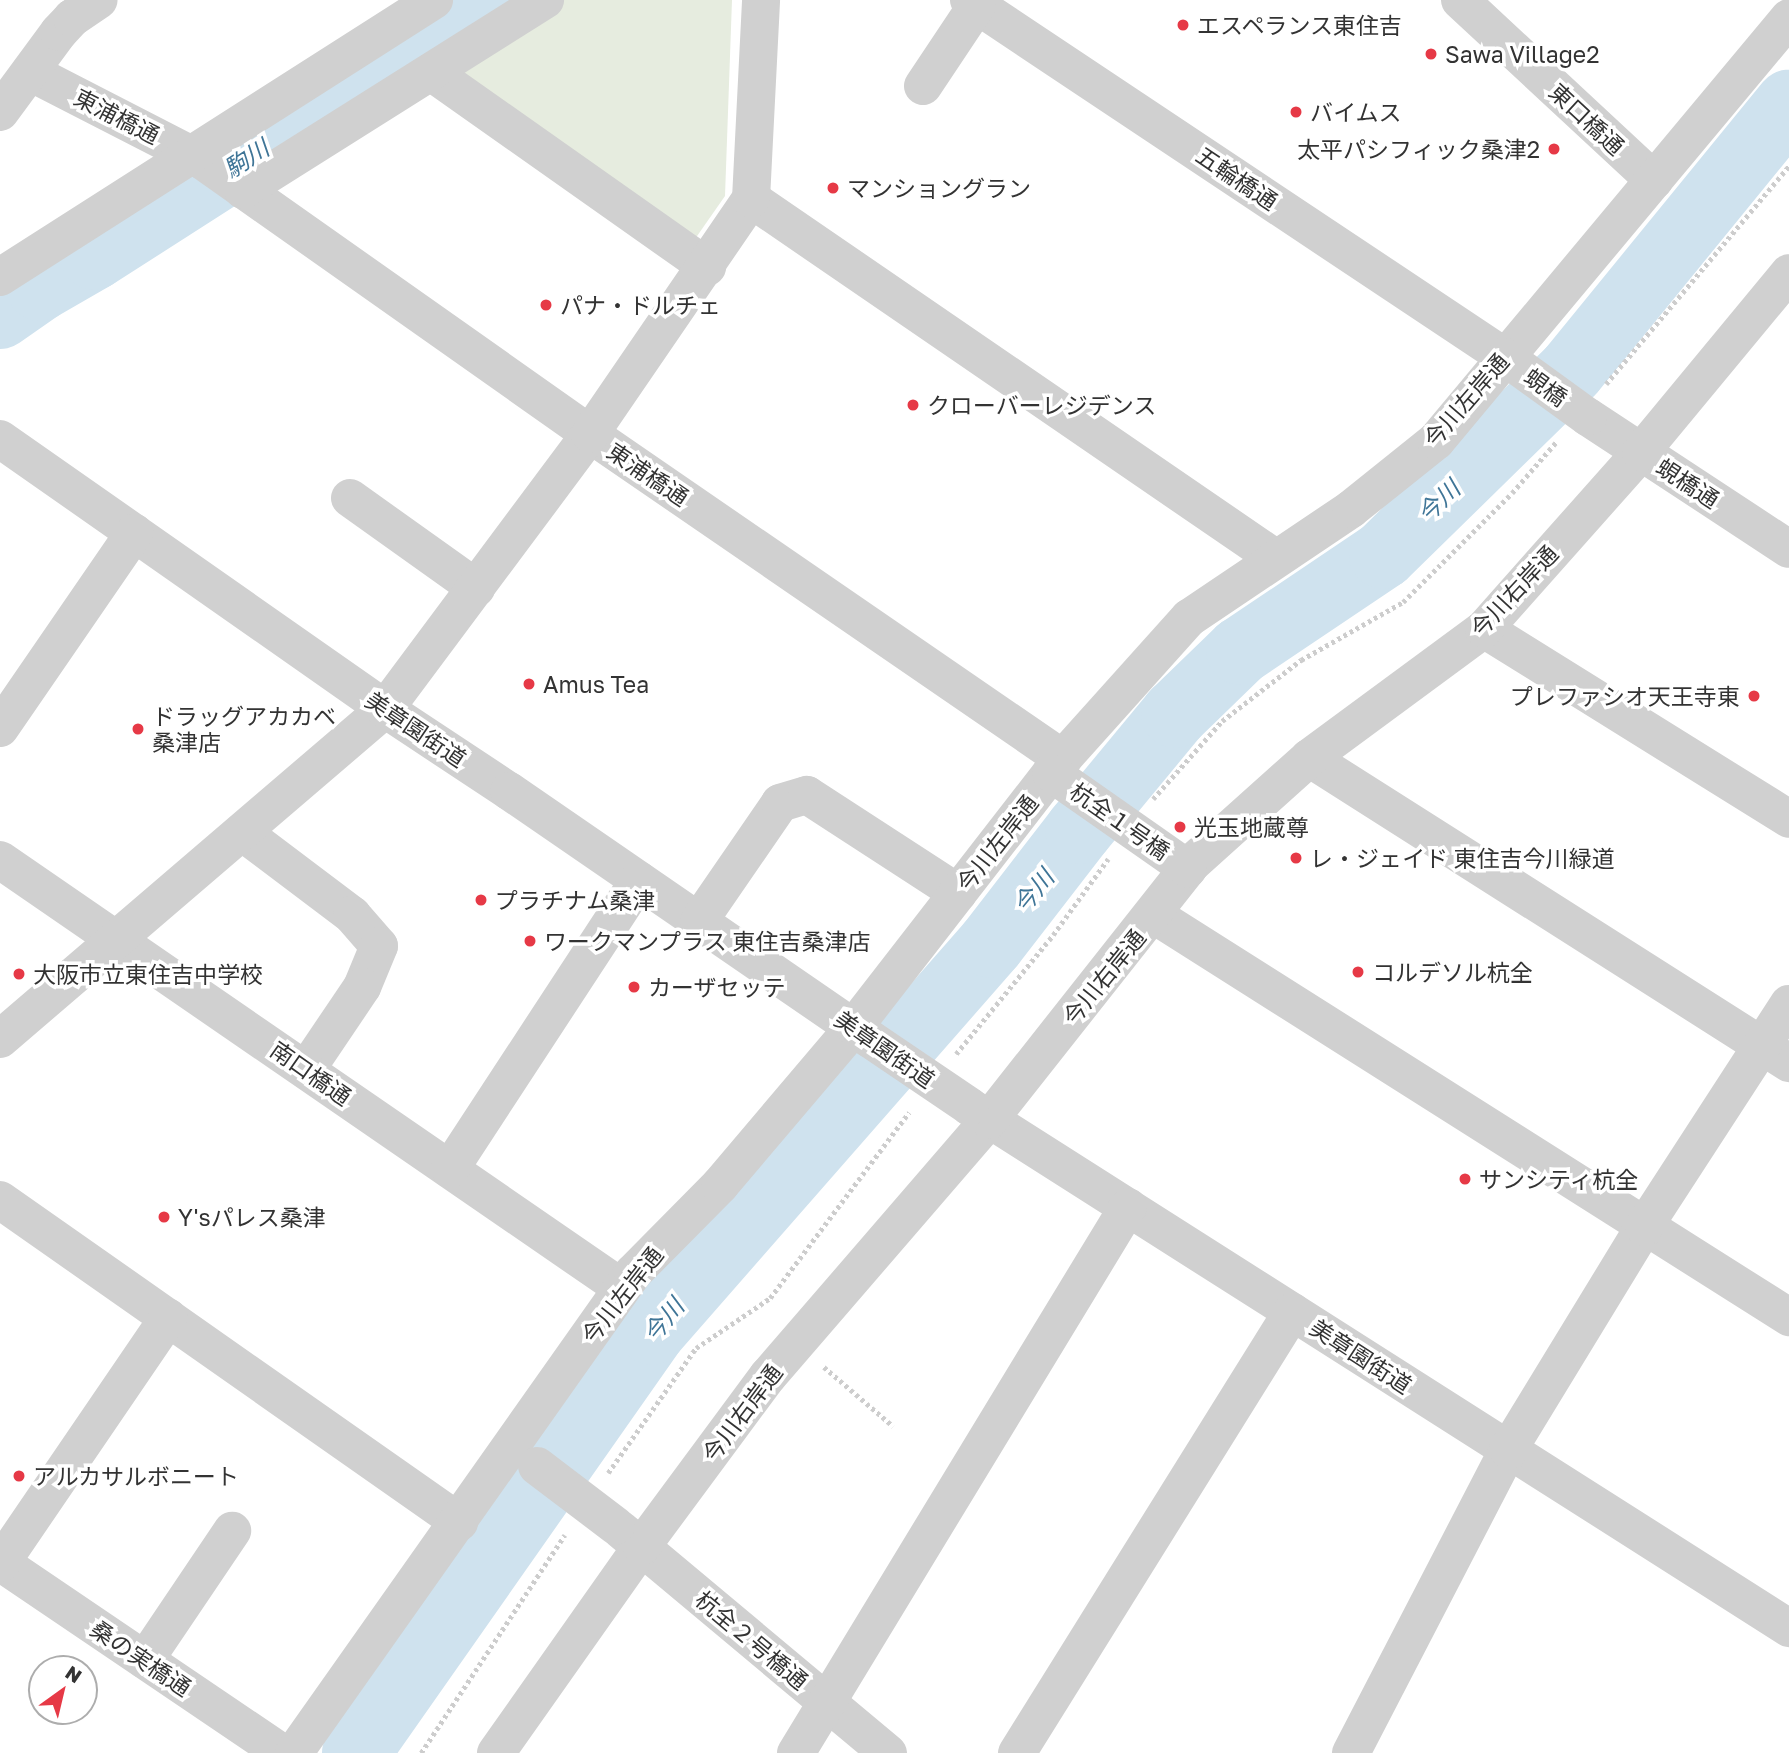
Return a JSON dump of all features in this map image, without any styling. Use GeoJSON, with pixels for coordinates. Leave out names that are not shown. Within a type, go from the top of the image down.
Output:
{"type":"FeatureCollection","features":[{"type":"Feature","properties":{"kind":"street"},"geometry":{"type":"LineString","coordinates":[[0,112],[72,18],[99,0]]}},
{"type":"Feature","properties":{"kind":"street"},"geometry":{"type":"LineString","coordinates":[[0,277],[197,158],[434,0]]}},
{"type":"Feature","properties":{"kind":"street"},"geometry":{"type":"LineString","coordinates":[[240,187],[545,0]]}},
{"type":"Feature","properties":{"kind":"street"},"geometry":{"type":"LineString","coordinates":[[0,1040],[385,709],[590,434],[707,267],[751,199],[761,0]]}},
{"type":"Feature","properties":{"kind":"street","name":"東口橋通"},"geometry":{"type":"LineString","coordinates":[[1460,0],[1654,180]]}},
{"type":"Feature","properties":{"kind":"street"},"geometry":{"type":"LineString","coordinates":[[923,86],[973,3]]}},
{"type":"Feature","properties":{"kind":"street","name":"五輪橋通"},"geometry":{"type":"LineString","coordinates":[[973,3],[1505,357]]}},
{"type":"Feature","properties":{"kind":"street","name":"今川左岸通"},"geometry":{"type":"LineString","coordinates":[[294,1753],[459,1522],[525,1455],[622,1288],[862,1033],[958,893],[1057,766],[1189,618],[1351,509],[1436,441],[1789,18]]}},
{"type":"Feature","properties":{"kind":"street","name":"東浦橋通"},"geometry":{"type":"LineString","coordinates":[[30,72],[197,158],[240,187],[1057,766]]}},
{"type":"Feature","properties":{"kind":"street"},"geometry":{"type":"LineString","coordinates":[[431,72],[707,267]]}},
{"type":"Feature","properties":{"kind":"street"},"geometry":{"type":"LineString","coordinates":[[751,199],[1275,558]]}},
{"type":"Feature","properties":{"kind":"street","name":"今川右岸通"},"geometry":{"type":"LineString","coordinates":[[496,1753],[629,1536],[797,1343],[979,1113],[1154,915],[1188,869],[1309,758],[1483,628],[1641,452],[1789,273]]}},
{"type":"Feature","properties":{"kind":"street","name":"蜆橋"},"geometry":{"type":"LineString","coordinates":[[1505,357],[1588,417]]}},
{"type":"Feature","properties":{"kind":"street","name":"蜆橋通"},"geometry":{"type":"LineString","coordinates":[[1588,417],[1789,549]]}},
{"type":"Feature","properties":{"kind":"street","name":"美章園街道"},"geometry":{"type":"LineString","coordinates":[[0,439],[385,709],[979,1113],[1789,1628]]}},
{"type":"Feature","properties":{"kind":"street"},"geometry":{"type":"LineString","coordinates":[[350,498],[475,588]]}},
{"type":"Feature","properties":{"kind":"street"},"geometry":{"type":"LineString","coordinates":[[0,729],[134,533]]}},
{"type":"Feature","properties":{"kind":"street"},"geometry":{"type":"LineString","coordinates":[[1483,628],[1789,819]]}},
{"type":"Feature","properties":{"kind":"street"},"geometry":{"type":"LineString","coordinates":[[1309,758],[1775,1054]]}},
{"type":"Feature","properties":{"kind":"street","name":"杭全１号橋"},"geometry":{"type":"LineString","coordinates":[[1057,766],[1188,869]]}},
{"type":"Feature","properties":{"kind":"street"},"geometry":{"type":"LineString","coordinates":[[699,921],[780,803],[807,795],[958,893]]}},
{"type":"Feature","properties":{"kind":"street"},"geometry":{"type":"LineString","coordinates":[[242,832],[352,915],[380,946],[362,987],[306,1070]]}},
{"type":"Feature","properties":{"kind":"street","name":"南口橋通"},"geometry":{"type":"LineString","coordinates":[[0,860],[622,1288]]}},
{"type":"Feature","properties":{"kind":"street"},"geometry":{"type":"LineString","coordinates":[[450,1169],[639,880]]}},
{"type":"Feature","properties":{"kind":"street"},"geometry":{"type":"LineString","coordinates":[[1154,915],[1789,1317]]}},
{"type":"Feature","properties":{"kind":"street"},"geometry":{"type":"LineString","coordinates":[[1351,1753],[1508,1450],[1644,1227],[1775,1054],[1789,1004]]}},
{"type":"Feature","properties":{"kind":"street"},"geometry":{"type":"LineString","coordinates":[[0,1200],[459,1522]]}},
{"type":"Feature","properties":{"kind":"street"},"geometry":{"type":"LineString","coordinates":[[796,1753],[1128,1207]]}},
{"type":"Feature","properties":{"kind":"street"},"geometry":{"type":"LineString","coordinates":[[1017,1753],[1292,1312]]}},
{"type":"Feature","properties":{"kind":"street"},"geometry":{"type":"LineString","coordinates":[[0,1563],[168,1318]]}},
{"type":"Feature","properties":{"kind":"street","name":"杭全２号橋通"},"geometry":{"type":"LineString","coordinates":[[525,1455],[629,1536],[888,1753]]}},
{"type":"Feature","properties":{"kind":"street"},"geometry":{"type":"LineString","coordinates":[[145,1660],[232,1531]]}},
{"type":"Feature","properties":{"kind":"street","name":"桑の実橋通"},"geometry":{"type":"LineString","coordinates":[[0,1563],[282,1753]]}},
{"type":"Feature","properties":{"kind":"path"},"geometry":{"type":"LineString","coordinates":[[797,1343],[893,1426]]}},
{"type":"Feature","properties":{"kind":"shaded area"},"geometry":{"type":"Polygon","coordinates":[[[559,0],[732,0],[725,196],[695,239],[445,71],[559,0]]]}},
{"type":"Feature","properties":{"kind":"waterway","name":"駒川"},"geometry":{"type":"LineString","coordinates":[[0,315],[492,0]]}},
{"type":"Feature","properties":{"kind":"waterway","name":"今川"},"geometry":{"type":"LineString","coordinates":[[356,1753],[652,1331],[991,944],[1079,830],[1175,714],[1240,651],[1383,555],[1571,371],[1789,104]]}},
{"type":"Feature","properties":{"kind":"place","name":"エスペランス東住吉"},"geometry":{"type":"Point","coordinates":[1183,25]}},
{"type":"Feature","properties":{"kind":"place","name":"Sawa Village2"},"geometry":{"type":"Point","coordinates":[1431,54]}},
{"type":"Feature","properties":{"kind":"place","name":"バイムス"},"geometry":{"type":"Point","coordinates":[1296,112]}},
{"type":"Feature","properties":{"kind":"place","name":"太平パシフィック桑津2"},"geometry":{"type":"Point","coordinates":[1554,149]}},
{"type":"Feature","properties":{"kind":"place","name":"マンショングラン"},"geometry":{"type":"Point","coordinates":[833,188]}},
{"type":"Feature","properties":{"kind":"place","name":"パナ・ドルチェ"},"geometry":{"type":"Point","coordinates":[546,305]}},
{"type":"Feature","properties":{"kind":"place","name":"クローバーレジデンス"},"geometry":{"type":"Point","coordinates":[913,405]}},
{"type":"Feature","properties":{"kind":"place","name":"Amus Tea"},"geometry":{"type":"Point","coordinates":[529,684]}},
{"type":"Feature","properties":{"kind":"place","name":"プレファシオ天王寺東"},"geometry":{"type":"Point","coordinates":[1754,696]}},
{"type":"Feature","properties":{"kind":"place","name":"ドラッグアカカベ 桑津店"},"geometry":{"type":"Point","coordinates":[138,729]}},
{"type":"Feature","properties":{"kind":"place","name":"光玉地蔵尊"},"geometry":{"type":"Point","coordinates":[1180,827]}},
{"type":"Feature","properties":{"kind":"place","name":"レ・ジェイド 東住吉今川緑道"},"geometry":{"type":"Point","coordinates":[1296,858]}},
{"type":"Feature","properties":{"kind":"place","name":"プラチナム桑津"},"geometry":{"type":"Point","coordinates":[481,900]}},
{"type":"Feature","properties":{"kind":"place","name":"ワークマンプラス 東住吉桑津店"},"geometry":{"type":"Point","coordinates":[530,941]}},
{"type":"Feature","properties":{"kind":"place","name":"コルデソル杭全"},"geometry":{"type":"Point","coordinates":[1358,972]}},
{"type":"Feature","properties":{"kind":"place","name":"大阪市立東住吉中学校"},"geometry":{"type":"Point","coordinates":[19,974]}},
{"type":"Feature","properties":{"kind":"place","name":"カーザセッテ"},"geometry":{"type":"Point","coordinates":[634,987]}},
{"type":"Feature","properties":{"kind":"place","name":"サンシティ杭全"},"geometry":{"type":"Point","coordinates":[1465,1179]}},
{"type":"Feature","properties":{"kind":"place","name":"Y'sパレス桑津"},"geometry":{"type":"Point","coordinates":[164,1217]}},
{"type":"Feature","properties":{"kind":"place","name":"アルカサルボニート"},"geometry":{"type":"Point","coordinates":[19,1476]}}]}
